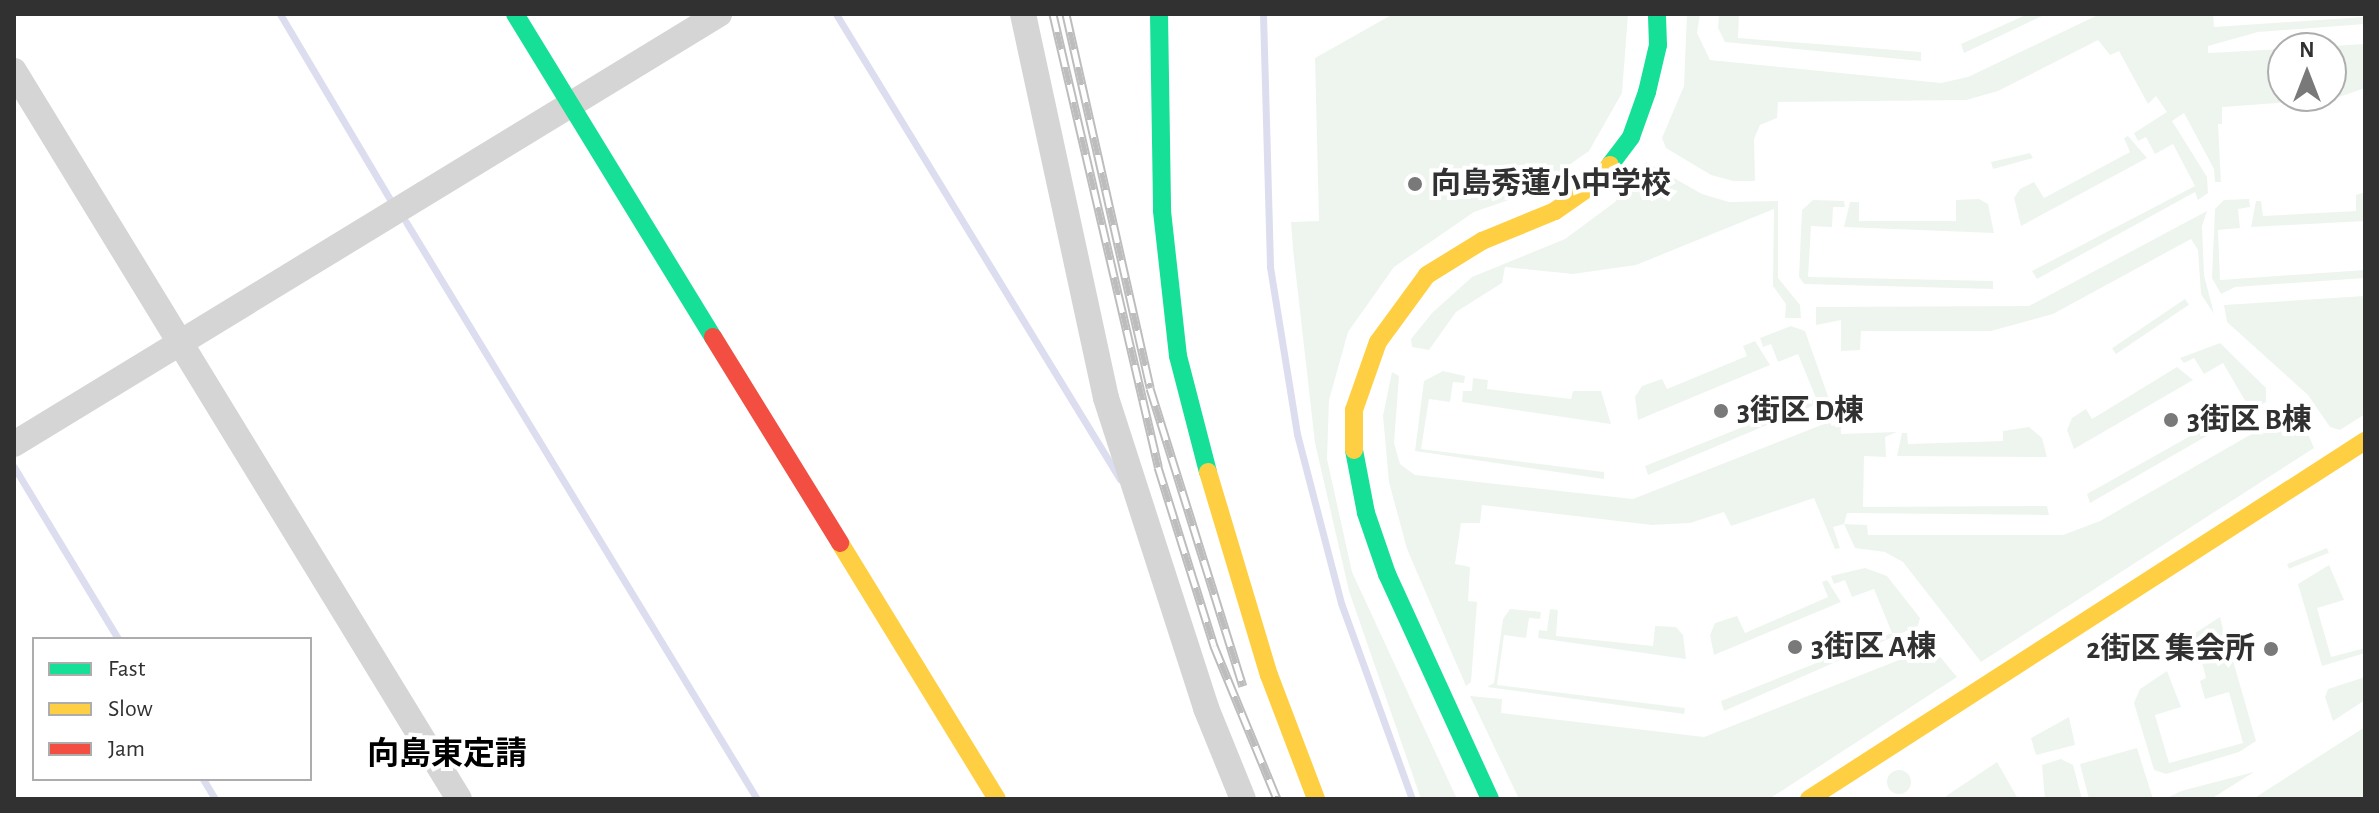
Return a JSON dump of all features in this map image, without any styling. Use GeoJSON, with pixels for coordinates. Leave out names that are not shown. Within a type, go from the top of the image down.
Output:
{"type":"FeatureCollection","features":[{"type":"Feature","properties":{"kind":"street"},"geometry":{"type":"LineString","coordinates":[[515,14],[997,799]]}},
{"type":"Feature","properties":{"kind":"street"},"geometry":{"type":"LineString","coordinates":[[14,444],[719,14]]}},
{"type":"Feature","properties":{"kind":"street"},"geometry":{"type":"LineString","coordinates":[[1023,14],[1106,398],[1171,605],[1243,799]]}},
{"type":"Feature","properties":{"kind":"street"},"geometry":{"type":"LineString","coordinates":[[1159,14],[1162,211],[1178,356],[1225,535],[1316,799]]}},
{"type":"Feature","properties":{"kind":"street"},"geometry":{"type":"LineString","coordinates":[[1490,799],[1387,574],[1360,483],[1354,410],[1378,342],[1427,275],[1482,241],[1555,211],[1598,181],[1631,137],[1647,92],[1658,45],[1657,14]]}},
{"type":"Feature","properties":{"kind":"street"},"geometry":{"type":"LineString","coordinates":[[14,71],[459,799]]}},
{"type":"Feature","properties":{"kind":"street"},"geometry":{"type":"LineString","coordinates":[[1809,799],[2365,441]]}},
{"type":"Feature","properties":{"kind":"shaded area","name":"向島秀蓮小中学校"},"geometry":{"type":"Polygon","coordinates":[[[1393,14],[1628,14],[1622,93],[1589,151],[1529,193],[1474,212],[1394,267],[1348,332],[1329,400],[1327,459],[1352,572],[1457,799],[1421,799],[1349,591],[1315,443],[1293,249],[1291,222],[1319,221],[1315,58],[1393,14]]]}},
{"type":"Feature","properties":{"kind":"shaded area"},"geometry":{"type":"Polygon","coordinates":[[[1687,14],[1700,14],[1697,33],[1710,60],[1941,83],[1968,77],[2100,14],[2213,14],[2214,27],[2365,17],[2365,24],[2258,32],[2208,46],[2208,53],[2267,50],[2267,104],[2222,107],[2222,124],[2218,124],[2221,182],[2215,182],[2214,169],[2184,113],[2172,121],[2207,177],[2208,193],[2198,200],[2195,192],[2037,279],[2032,271],[2195,186],[2173,144],[2155,154],[2146,137],[2138,141],[2134,133],[2167,112],[2156,96],[2148,104],[2119,51],[2110,55],[2098,40],[1998,91],[1966,100],[1778,102],[1777,118],[1760,125],[1754,139],[1755,181],[1733,181],[1711,175],[1666,148],[1662,138],[1684,86],[1687,14]]]}},
{"type":"Feature","properties":{"kind":"shaded area"},"geometry":{"type":"Polygon","coordinates":[[[1719,14],[1739,14],[1738,38],[1921,52],[1921,61],[1725,42],[1718,28],[1719,14]]]}},
{"type":"Feature","properties":{"kind":"shaded area"},"geometry":{"type":"Polygon","coordinates":[[[2028,14],[2046,14],[1964,53],[1961,44],[2028,14]]]}},
{"type":"Feature","properties":{"kind":"shaded area"},"geometry":{"type":"Polygon","coordinates":[[[2365,44],[2365,88],[2347,94],[2347,45],[2365,44]]]}},
{"type":"Feature","properties":{"kind":"shaded area"},"geometry":{"type":"Polygon","coordinates":[[[2128,136],[2147,158],[2021,226],[2014,198],[2020,189],[2034,182],[2044,198],[2130,152],[2124,138],[2128,136]]]}},
{"type":"Feature","properties":{"kind":"shaded area"},"geometry":{"type":"Polygon","coordinates":[[[2030,153],[2033,158],[1993,169],[1991,162],[2030,153]]]}},
{"type":"Feature","properties":{"kind":"shaded area"},"geometry":{"type":"Polygon","coordinates":[[[1646,162],[1702,194],[1729,202],[1778,201],[1778,278],[1800,305],[1801,318],[1785,318],[1786,304],[1773,286],[1774,209],[1636,265],[1573,274],[1505,267],[1502,283],[1456,312],[1429,350],[1412,347],[1411,339],[1432,313],[1472,277],[1565,239],[1615,202],[1646,162]]]}},
{"type":"Feature","properties":{"kind":"shaded area"},"geometry":{"type":"Polygon","coordinates":[[[2365,192],[2365,221],[2251,227],[2256,201],[2261,201],[2263,216],[2356,211],[2356,195],[2365,192]]]}},
{"type":"Feature","properties":{"kind":"shaded area"},"geometry":{"type":"Polygon","coordinates":[[[1979,199],[1988,204],[1994,233],[1844,227],[1850,202],[1859,202],[1859,221],[1956,221],[1956,200],[1979,199]]]}},
{"type":"Feature","properties":{"kind":"shaded area"},"geometry":{"type":"Polygon","coordinates":[[[2249,199],[2250,207],[2238,209],[2240,228],[2218,230],[2220,280],[2365,270],[2365,278],[2235,287],[2221,294],[2212,278],[2215,209],[2224,200],[2249,199]]]}},
{"type":"Feature","properties":{"kind":"shaded area"},"geometry":{"type":"Polygon","coordinates":[[[1813,200],[1844,201],[1845,207],[1833,207],[1832,227],[1811,226],[1808,277],[1993,281],[1993,289],[1804,284],[1799,277],[1802,210],[1813,200]]]}},
{"type":"Feature","properties":{"kind":"shaded area"},"geometry":{"type":"Polygon","coordinates":[[[2207,211],[2202,226],[2204,275],[2214,314],[2201,294],[2198,250],[2191,239],[2053,314],[1991,331],[1861,331],[1860,350],[1841,351],[1841,320],[1816,325],[1816,307],[2029,306],[2207,211]]]}},
{"type":"Feature","properties":{"kind":"shaded area"},"geometry":{"type":"Polygon","coordinates":[[[2365,296],[2365,414],[2340,430],[2330,427],[2308,395],[2227,322],[2224,305],[2365,296]]]}},
{"type":"Feature","properties":{"kind":"shaded area"},"geometry":{"type":"Polygon","coordinates":[[[2185,299],[2189,305],[2116,354],[2112,348],[2185,299]]]}},
{"type":"Feature","properties":{"kind":"shaded area"},"geometry":{"type":"Polygon","coordinates":[[[1791,326],[1805,331],[1829,399],[1648,475],[1645,466],[1816,398],[1798,354],[1778,362],[1771,344],[1763,347],[1760,338],[1791,326]]]}},
{"type":"Feature","properties":{"kind":"shaded area"},"geometry":{"type":"Polygon","coordinates":[[[1755,341],[1770,365],[1638,420],[1635,397],[1642,386],[1662,379],[1667,389],[1747,356],[1743,346],[1755,341]]]}},
{"type":"Feature","properties":{"kind":"shaded area"},"geometry":{"type":"Polygon","coordinates":[[[2220,343],[2266,388],[2266,402],[2090,503],[2087,494],[2247,404],[2223,363],[2204,374],[2194,358],[2184,363],[2180,358],[2220,343]]]}},
{"type":"Feature","properties":{"kind":"shaded area"},"geometry":{"type":"Polygon","coordinates":[[[2177,367],[2193,380],[2074,449],[2067,430],[2072,418],[2086,409],[2092,419],[2177,367]]]}},
{"type":"Feature","properties":{"kind":"shaded area"},"geometry":{"type":"Polygon","coordinates":[[[1443,371],[1465,376],[1464,383],[1453,382],[1450,402],[1429,399],[1421,449],[1604,472],[1604,479],[1415,451],[1424,381],[1443,371]]]}},
{"type":"Feature","properties":{"kind":"shaded area"},"geometry":{"type":"Polygon","coordinates":[[[1392,372],[1399,376],[1394,443],[1400,464],[1415,475],[1633,499],[1824,424],[1822,409],[1832,426],[1841,423],[1841,434],[1897,432],[1885,437],[1886,457],[1864,456],[1863,507],[2047,506],[2049,515],[1847,513],[1844,524],[1833,527],[1840,548],[1835,549],[1814,498],[1731,526],[1724,512],[1690,523],[1652,525],[1482,505],[1480,523],[1461,523],[1455,564],[1470,567],[1468,601],[1477,602],[1471,682],[1466,686],[1407,549],[1389,482],[1383,416],[1392,372]]]}},
{"type":"Feature","properties":{"kind":"shaded area"},"geometry":{"type":"Polygon","coordinates":[[[1473,378],[1488,380],[1487,389],[1571,399],[1573,391],[1601,391],[1611,424],[1462,402],[1463,391],[1472,391],[1473,378]]]}},
{"type":"Feature","properties":{"kind":"shaded area"},"geometry":{"type":"Polygon","coordinates":[[[2283,416],[2305,427],[2314,448],[1981,662],[1903,562],[1885,552],[1855,548],[1844,524],[1867,525],[1868,535],[2063,535],[2100,521],[2283,416]]]}},
{"type":"Feature","properties":{"kind":"shaded area"},"geometry":{"type":"Polygon","coordinates":[[[2029,427],[2042,438],[2047,457],[1897,456],[1902,433],[1907,433],[1908,444],[2003,441],[2003,431],[2029,427]]]}},
{"type":"Feature","properties":{"kind":"shaded area"},"geometry":{"type":"Polygon","coordinates":[[[2327,548],[2329,553],[2289,569],[2287,564],[2327,548]]]}},
{"type":"Feature","properties":{"kind":"shaded area"},"geometry":{"type":"Polygon","coordinates":[[[2329,565],[2344,600],[2317,608],[2331,657],[2365,648],[2365,653],[2322,666],[2298,584],[2329,565]]]}},
{"type":"Feature","properties":{"kind":"shaded area"},"geometry":{"type":"Polygon","coordinates":[[[1865,568],[1887,576],[1920,618],[1918,626],[1724,711],[1721,701],[1892,633],[1874,589],[1852,597],[1845,580],[1834,584],[1831,576],[1865,568]]]}},
{"type":"Feature","properties":{"kind":"shaded area"},"geometry":{"type":"Polygon","coordinates":[[[1827,580],[1841,602],[1714,655],[1710,635],[1715,623],[1737,616],[1745,633],[1828,597],[1822,582],[1827,580]]]}},
{"type":"Feature","properties":{"kind":"shaded area"},"geometry":{"type":"Polygon","coordinates":[[[1510,609],[1541,612],[1540,619],[1529,618],[1526,638],[1504,635],[1497,685],[1685,708],[1684,714],[1487,687],[1494,683],[1503,619],[1510,609]]]}},
{"type":"Feature","properties":{"kind":"shaded area"},"geometry":{"type":"Polygon","coordinates":[[[1550,609],[1558,610],[1556,636],[1653,646],[1655,626],[1676,627],[1683,635],[1686,659],[1538,638],[1539,630],[1547,631],[1550,609]]]}},
{"type":"Feature","properties":{"kind":"shaded area"},"geometry":{"type":"Polygon","coordinates":[[[2220,617],[2224,634],[2195,653],[2189,637],[2220,617]]]}},
{"type":"Feature","properties":{"kind":"shaded area"},"geometry":{"type":"Polygon","coordinates":[[[2228,643],[2256,741],[2239,752],[2166,774],[2154,770],[2134,703],[2140,689],[2167,671],[2181,707],[2155,715],[2169,763],[2243,743],[2229,692],[2205,699],[2200,681],[2206,678],[2202,662],[2228,643]]]}},
{"type":"Feature","properties":{"kind":"shaded area"},"geometry":{"type":"Polygon","coordinates":[[[1932,647],[1957,677],[1769,799],[1519,799],[1470,696],[1502,699],[1501,713],[1704,737],[1932,647]]]}},
{"type":"Feature","properties":{"kind":"shaded area"},"geometry":{"type":"Polygon","coordinates":[[[2365,677],[2365,700],[2333,721],[2325,697],[2328,689],[2365,677]]]}},
{"type":"Feature","properties":{"kind":"shaded area"},"geometry":{"type":"Polygon","coordinates":[[[2069,717],[2075,745],[2036,755],[2031,738],[2069,717]]]}},
{"type":"Feature","properties":{"kind":"shaded area"},"geometry":{"type":"Polygon","coordinates":[[[2365,727],[2365,799],[2253,799],[2301,768],[2365,727]]]}},
{"type":"Feature","properties":{"kind":"shaded area"},"geometry":{"type":"Polygon","coordinates":[[[2137,748],[2153,799],[2089,799],[2080,764],[2137,748]]]}},
{"type":"Feature","properties":{"kind":"shaded area"},"geometry":{"type":"Polygon","coordinates":[[[2061,759],[2073,765],[2082,799],[2045,799],[2042,765],[2061,759]]]}},
{"type":"Feature","properties":{"kind":"shaded area"},"geometry":{"type":"Polygon","coordinates":[[[1997,762],[2018,799],[1948,799],[1946,796],[1997,762]]]}},
{"type":"Feature","properties":{"kind":"shaded area"},"geometry":{"type":"Polygon","coordinates":[[[1899,770],[1907,774],[1911,782],[1907,790],[1899,794],[1891,790],[1887,782],[1891,774],[1899,770]]]}},
{"type":"Feature","properties":{"kind":"shaded area"},"geometry":{"type":"Polygon","coordinates":[[[2254,772],[2211,799],[2165,799],[2181,791],[2254,772]]]}},
{"type":"Feature","properties":{"kind":"waterway"},"geometry":{"type":"LineString","coordinates":[[280,14],[392,203]]}},
{"type":"Feature","properties":{"kind":"waterway"},"geometry":{"type":"LineString","coordinates":[[836,14],[1120,479]]}},
{"type":"Feature","properties":{"kind":"waterway"},"geometry":{"type":"LineString","coordinates":[[1263,14],[1270,267],[1297,434],[1341,603],[1412,799]]}},
{"type":"Feature","properties":{"kind":"waterway"},"geometry":{"type":"LineString","coordinates":[[406,222],[757,799]]}},
{"type":"Feature","properties":{"kind":"waterway"},"geometry":{"type":"LineString","coordinates":[[14,467],[117,637]]}},
{"type":"Feature","properties":{"kind":"waterway"},"geometry":{"type":"LineString","coordinates":[[204,781],[215,799]]}},
{"type":"Feature","properties":{"kind":"railway"},"geometry":{"type":"LineString","coordinates":[[1053,14],[1158,467],[1214,646],[1277,799]]}},
{"type":"Feature","properties":{"kind":"railway"},"geometry":{"type":"LineString","coordinates":[[1066,14],[1150,388],[1243,686]]}},
{"type":"Feature","properties":{"kind":"traffic: fast"},"geometry":{"type":"LineString","coordinates":[[515,14],[713,337]]}},
{"type":"Feature","properties":{"kind":"traffic: fast"},"geometry":{"type":"LineString","coordinates":[[1159,14],[1162,211],[1178,356],[1208,472]]}},
{"type":"Feature","properties":{"kind":"traffic: fast"},"geometry":{"type":"LineString","coordinates":[[1610,165],[1631,137],[1647,92],[1658,45],[1657,14]]}},
{"type":"Feature","properties":{"kind":"traffic: fast"},"geometry":{"type":"LineString","coordinates":[[1354,450],[1366,513],[1387,574],[1490,799]]}},
{"type":"Feature","properties":{"kind":"traffic: slow"},"geometry":{"type":"LineString","coordinates":[[1354,450],[1354,410],[1378,342],[1427,275],[1482,241],[1555,211],[1598,181],[1610,165]]}},
{"type":"Feature","properties":{"kind":"traffic: slow"},"geometry":{"type":"LineString","coordinates":[[1809,799],[2365,441]]}},
{"type":"Feature","properties":{"kind":"traffic: slow"},"geometry":{"type":"LineString","coordinates":[[1208,472],[1269,675],[1316,799]]}},
{"type":"Feature","properties":{"kind":"traffic: slow"},"geometry":{"type":"LineString","coordinates":[[840,543],[997,799]]}},
{"type":"Feature","properties":{"kind":"traffic: jam"},"geometry":{"type":"LineString","coordinates":[[713,337],[840,543]]}},
{"type":"Feature","properties":{"kind":"place","name":"向島秀蓮小中学校"},"geometry":{"type":"Point","coordinates":[1415,184]}},
{"type":"Feature","properties":{"kind":"place","name":"3街区 D棟"},"geometry":{"type":"Point","coordinates":[1721,411]}},
{"type":"Feature","properties":{"kind":"place","name":"3街区 B棟"},"geometry":{"type":"Point","coordinates":[2171,420]}},
{"type":"Feature","properties":{"kind":"place","name":"3街区 A棟"},"geometry":{"type":"Point","coordinates":[1795,647]}},
{"type":"Feature","properties":{"kind":"place","name":"2街区 集会所"},"geometry":{"type":"Point","coordinates":[2271,649]}},
{"type":"Feature","properties":{"kind":"district","name":"向島東定請"},"geometry":{"type":"Point","coordinates":[447,754]}}]}
